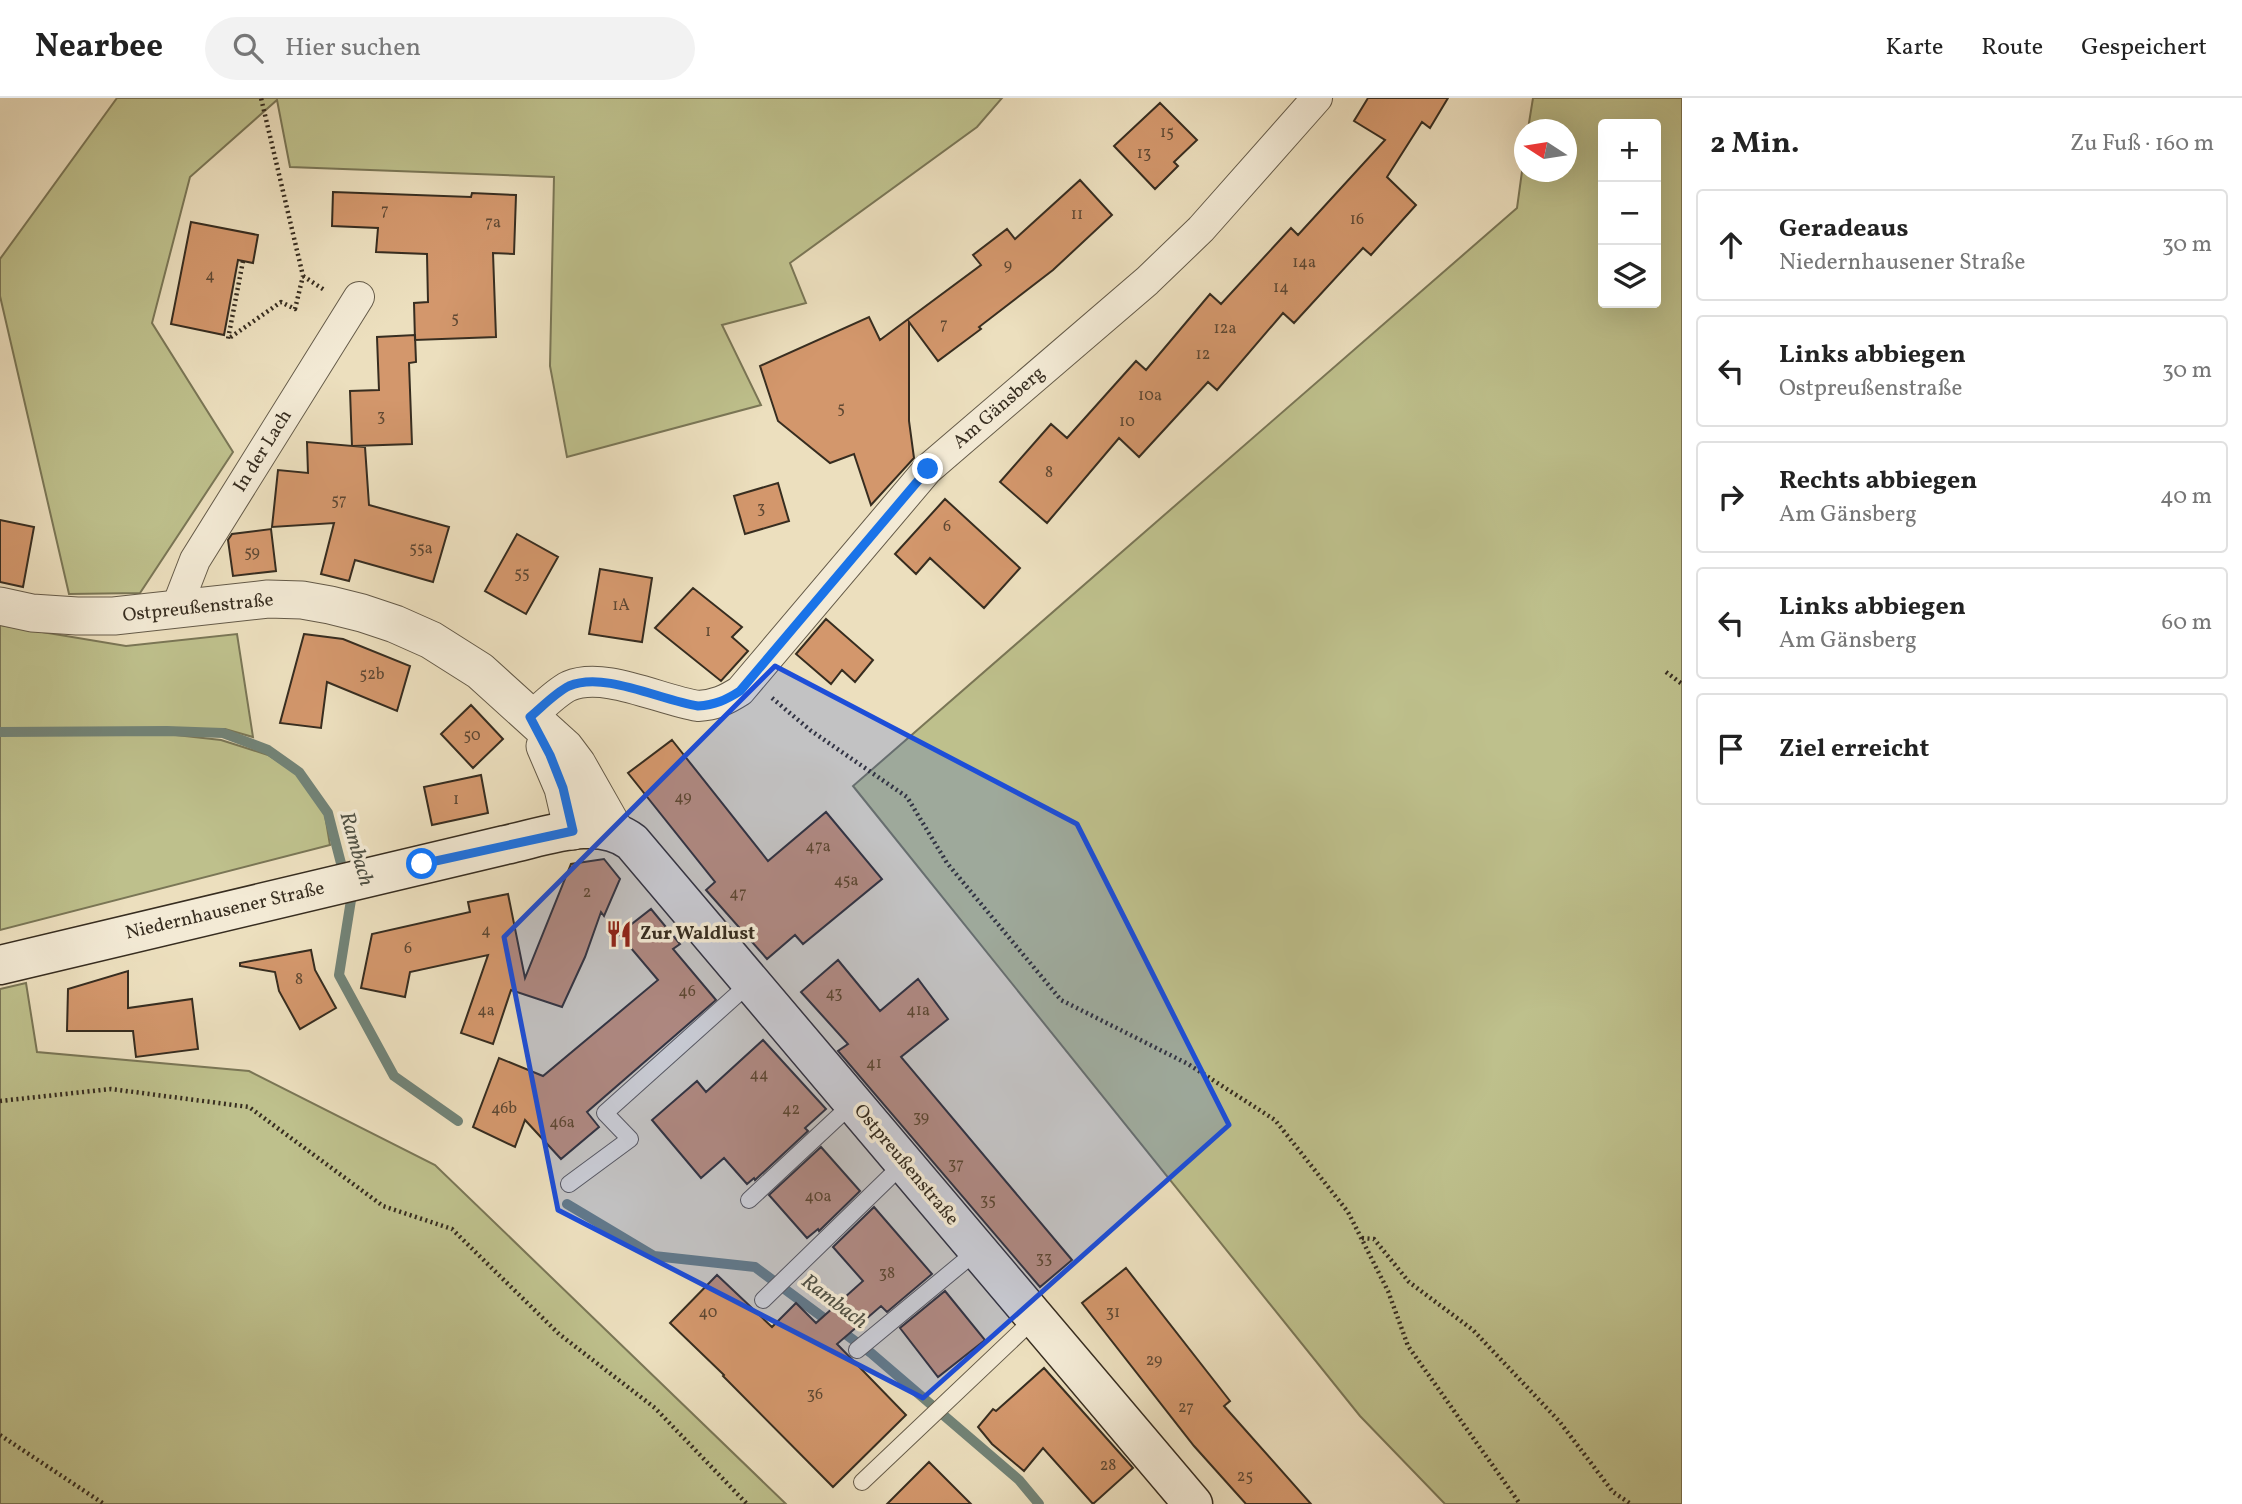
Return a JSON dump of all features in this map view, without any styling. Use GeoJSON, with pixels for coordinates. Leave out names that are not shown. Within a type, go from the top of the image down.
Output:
{"type":"FeatureCollection","features":[{"type":"Feature","properties":{"kind":"main road"},"geometry":{"type":"LineString","coordinates":[[573,831],[615,831]]}},
{"type":"Feature","properties":{"kind":"main road","name":"Niedernhausener Straße"},"geometry":{"type":"LineString","coordinates":[[0,965],[573,831]]}},
{"type":"Feature","properties":{"kind":"main road","name":"Ostpreußenstraße"},"geometry":{"type":"LineString","coordinates":[[615,831],[632,842],[1193,1504]]}},
{"type":"Feature","properties":{"kind":"street","name":"Am Gänsberg"},"geometry":{"type":"LineString","coordinates":[[530,717],[568,687],[588,681],[606,682],[698,706],[713,705],[740,691],[928,469],[1147,281],[1200,229],[1317,98]]}},
{"type":"Feature","properties":{"kind":"street","name":"In der Lach"},"geometry":{"type":"LineString","coordinates":[[176,609],[195,560],[359,297]]}},
{"type":"Feature","properties":{"kind":"street","name":"Ostpreußenstraße"},"geometry":{"type":"LineString","coordinates":[[0,606],[77,617],[114,616],[268,598],[302,600],[362,613],[396,624],[453,653],[497,685],[565,748],[615,831]]}},
{"type":"Feature","properties":{"kind":"street","name":"Ostpreußenstraße"},"geometry":{"type":"LineString","coordinates":[[530,717],[550,755],[563,788],[573,831]]}},
{"type":"Feature","properties":{"kind":"lane"},"geometry":{"type":"LineString","coordinates":[[569,1184],[630,1139],[605,1113],[751,982]]}},
{"type":"Feature","properties":{"kind":"lane"},"geometry":{"type":"LineString","coordinates":[[749,1200],[853,1103]]}},
{"type":"Feature","properties":{"kind":"lane"},"geometry":{"type":"LineString","coordinates":[[763,1300],[904,1163]]}},
{"type":"Feature","properties":{"kind":"lane"},"geometry":{"type":"LineString","coordinates":[[861,1347],[978,1250]]}},
{"type":"Feature","properties":{"kind":"lane"},"geometry":{"type":"LineString","coordinates":[[862,1482],[1035,1318]]}},
{"type":"Feature","properties":{"kind":"path"},"geometry":{"type":"LineString","coordinates":[[243,261],[228,339],[281,302],[295,309],[303,276],[261,98]]}},
{"type":"Feature","properties":{"kind":"path"},"geometry":{"type":"LineString","coordinates":[[1666,672],[1682,684]]}},
{"type":"Feature","properties":{"kind":"path"},"geometry":{"type":"LineString","coordinates":[[751,679],[810,730],[907,797],[947,863],[1061,1000],[1188,1064],[1275,1120],[1348,1212],[1388,1291],[1408,1346],[1520,1504]]}},
{"type":"Feature","properties":{"kind":"path"},"geometry":{"type":"LineString","coordinates":[[0,1101],[111,1089],[249,1107],[383,1206],[452,1229],[559,1334],[655,1408],[747,1504]]}},
{"type":"Feature","properties":{"kind":"path"},"geometry":{"type":"LineString","coordinates":[[1362,1238],[1374,1239],[1409,1282],[1473,1331],[1559,1421],[1613,1492],[1631,1504]]}},
{"type":"Feature","properties":{"kind":"path"},"geometry":{"type":"LineString","coordinates":[[0,1436],[104,1504]]}},
{"type":"Feature","properties":{"kind":"highlighted area"},"geometry":{"type":"Polygon","coordinates":[[[775,666],[1077,824],[1229,1125],[923,1398],[558,1210],[504,937],[775,666]]]}},
{"type":"Feature","properties":{"kind":"green space"},"geometry":{"type":"Polygon","coordinates":[[[117,98],[1002,98],[977,127],[790,263],[806,303],[722,325],[761,405],[567,457],[550,366],[554,177],[290,167],[277,100],[190,177],[152,323],[233,452],[140,593],[69,594],[0,296],[0,259],[117,98]]]}},
{"type":"Feature","properties":{"kind":"green space"},"geometry":{"type":"Polygon","coordinates":[[[1533,98],[1682,98],[1682,1504],[1445,1504],[1360,1416],[853,786],[1517,208],[1521,182],[1577,182],[1577,119],[1530,119],[1533,98]]]}},
{"type":"Feature","properties":{"kind":"green space"},"geometry":{"type":"Polygon","coordinates":[[[0,625],[126,646],[237,634],[253,737],[225,729],[0,730],[0,625]]]}},
{"type":"Feature","properties":{"kind":"green space"},"geometry":{"type":"Polygon","coordinates":[[[167,734],[221,740],[268,755],[298,774],[325,815],[330,845],[0,930],[0,735],[167,734]]]}},
{"type":"Feature","properties":{"kind":"green space"},"geometry":{"type":"Polygon","coordinates":[[[26,983],[37,1052],[249,1071],[435,1165],[786,1504],[0,1504],[0,989],[26,983]]]}},
{"type":"Feature","properties":{"kind":"building"},"geometry":{"type":"Polygon","coordinates":[[[1368,98],[1448,98],[1430,128],[1422,122],[1387,177],[1416,205],[1371,255],[1363,248],[1294,323],[1283,313],[1217,390],[1208,382],[1139,457],[1119,438],[1047,523],[1000,482],[1051,424],[1067,438],[1136,361],[1146,370],[1210,294],[1221,304],[1291,228],[1298,235],[1385,140],[1354,121],[1368,98]]]}},
{"type":"Feature","properties":{"kind":"building"},"geometry":{"type":"Polygon","coordinates":[[[1160,103],[1197,140],[1174,162],[1178,166],[1155,189],[1114,146],[1160,103]]]}},
{"type":"Feature","properties":{"kind":"building"},"geometry":{"type":"Polygon","coordinates":[[[1080,180],[1112,215],[1053,270],[938,361],[909,322],[909,421],[914,458],[871,505],[854,454],[830,463],[778,421],[760,366],[869,317],[880,340],[981,265],[973,255],[1007,229],[1015,239],[1080,180]]]}},
{"type":"Feature","properties":{"kind":"building"},"geometry":{"type":"Polygon","coordinates":[[[333,192],[471,197],[472,193],[516,195],[514,254],[493,253],[496,337],[415,340],[414,303],[428,302],[427,254],[376,252],[378,228],[332,226],[333,192]]]}},
{"type":"Feature","properties":{"kind":"building"},"geometry":{"type":"Polygon","coordinates":[[[191,222],[258,235],[253,263],[238,260],[224,335],[171,324],[191,222]]]}},
{"type":"Feature","properties":{"kind":"building"},"geometry":{"type":"Polygon","coordinates":[[[415,335],[416,362],[409,363],[412,444],[353,446],[365,447],[369,505],[449,527],[433,582],[355,560],[349,581],[321,574],[334,523],[272,527],[278,470],[308,473],[307,442],[352,446],[350,391],[379,390],[377,337],[415,335]]]}},
{"type":"Feature","properties":{"kind":"building"},"geometry":{"type":"Polygon","coordinates":[[[778,483],[789,521],[745,534],[734,496],[778,483]]]}},
{"type":"Feature","properties":{"kind":"building"},"geometry":{"type":"Polygon","coordinates":[[[945,499],[1020,568],[984,608],[930,558],[916,574],[895,554],[945,499]]]}},
{"type":"Feature","properties":{"kind":"building"},"geometry":{"type":"Polygon","coordinates":[[[0,520],[34,527],[23,587],[0,582],[0,520]]]}},
{"type":"Feature","properties":{"kind":"building"},"geometry":{"type":"Polygon","coordinates":[[[271,529],[276,571],[233,576],[228,540],[232,534],[271,529]]]}},
{"type":"Feature","properties":{"kind":"building"},"geometry":{"type":"Polygon","coordinates":[[[517,534],[558,557],[526,614],[485,591],[517,534]]]}},
{"type":"Feature","properties":{"kind":"building"},"geometry":{"type":"Polygon","coordinates":[[[600,569],[652,578],[642,642],[589,634],[600,569]]]}},
{"type":"Feature","properties":{"kind":"building"},"geometry":{"type":"Polygon","coordinates":[[[693,588],[742,627],[732,637],[748,651],[721,681],[655,628],[693,588]]]}},
{"type":"Feature","properties":{"kind":"building"},"geometry":{"type":"Polygon","coordinates":[[[826,619],[873,660],[855,682],[842,670],[831,684],[796,654],[826,619]]]}},
{"type":"Feature","properties":{"kind":"building"},"geometry":{"type":"Polygon","coordinates":[[[304,634],[343,639],[410,666],[397,711],[327,682],[321,728],[280,723],[304,634]]]}},
{"type":"Feature","properties":{"kind":"building"},"geometry":{"type":"Polygon","coordinates":[[[471,705],[503,739],[473,768],[441,734],[471,705]]]}},
{"type":"Feature","properties":{"kind":"building"},"geometry":{"type":"Polygon","coordinates":[[[672,740],[768,861],[826,812],[882,879],[803,944],[795,935],[767,959],[706,890],[715,882],[628,773],[672,740]]]}},
{"type":"Feature","properties":{"kind":"building"},"geometry":{"type":"Polygon","coordinates":[[[481,775],[488,813],[432,825],[424,787],[481,775]]]}},
{"type":"Feature","properties":{"kind":"building"},"geometry":{"type":"Polygon","coordinates":[[[604,859],[620,879],[604,916],[601,912],[585,957],[562,1007],[511,990],[493,1044],[461,1033],[488,955],[410,972],[405,997],[361,988],[372,934],[470,912],[468,902],[508,894],[525,978],[571,864],[604,859]]]}},
{"type":"Feature","properties":{"kind":"building"},"geometry":{"type":"Polygon","coordinates":[[[651,909],[680,944],[673,949],[716,1000],[587,1112],[599,1127],[561,1159],[525,1120],[515,1147],[473,1127],[499,1058],[543,1076],[658,980],[619,934],[651,909]]]}},
{"type":"Feature","properties":{"kind":"building"},"geometry":{"type":"Polygon","coordinates":[[[311,950],[315,970],[336,1008],[300,1029],[279,991],[275,972],[240,966],[240,963],[311,950]]]}},
{"type":"Feature","properties":{"kind":"building"},"geometry":{"type":"Polygon","coordinates":[[[838,960],[880,1011],[918,979],[948,1019],[901,1057],[1072,1260],[1040,1287],[838,1051],[848,1044],[801,992],[838,960]]]}},
{"type":"Feature","properties":{"kind":"building"},"geometry":{"type":"Polygon","coordinates":[[[128,971],[128,1008],[192,999],[198,1049],[136,1057],[133,1031],[67,1031],[68,989],[128,971]]]}},
{"type":"Feature","properties":{"kind":"building"},"geometry":{"type":"Polygon","coordinates":[[[763,1040],[826,1109],[805,1128],[808,1131],[755,1180],[754,1178],[747,1184],[724,1158],[701,1178],[652,1120],[697,1081],[706,1092],[763,1040]]]}},
{"type":"Feature","properties":{"kind":"building"},"geometry":{"type":"Polygon","coordinates":[[[821,1147],[860,1191],[819,1231],[818,1229],[807,1238],[769,1195],[821,1147]]]}},
{"type":"Feature","properties":{"kind":"building"},"geometry":{"type":"Polygon","coordinates":[[[874,1207],[932,1274],[887,1312],[881,1306],[837,1344],[906,1415],[833,1487],[670,1323],[717,1275],[772,1327],[796,1303],[816,1323],[863,1281],[833,1247],[874,1207]]]}},
{"type":"Feature","properties":{"kind":"building"},"geometry":{"type":"Polygon","coordinates":[[[1126,1268],[1230,1401],[1224,1406],[1311,1504],[1246,1504],[1194,1446],[1082,1303],[1126,1268]]]}},
{"type":"Feature","properties":{"kind":"building"},"geometry":{"type":"Polygon","coordinates":[[[945,1291],[985,1340],[938,1377],[900,1328],[945,1291]]]}},
{"type":"Feature","properties":{"kind":"building"},"geometry":{"type":"Polygon","coordinates":[[[1044,1368],[1133,1468],[1093,1504],[1043,1448],[1024,1471],[992,1444],[978,1427],[993,1409],[996,1411],[1044,1368]]]}},
{"type":"Feature","properties":{"kind":"building"},"geometry":{"type":"Polygon","coordinates":[[[929,1462],[971,1504],[887,1504],[929,1462]]]}},
{"type":"Feature","properties":{"kind":"waterway","name":"Rambach"},"geometry":{"type":"LineString","coordinates":[[0,732],[223,733],[268,750],[299,772],[328,813],[344,875]]}},
{"type":"Feature","properties":{"kind":"waterway","name":"Rambach"},"geometry":{"type":"LineString","coordinates":[[348,889],[351,900],[339,975],[394,1076],[458,1121]]}},
{"type":"Feature","properties":{"kind":"waterway","name":"Rambach"},"geometry":{"type":"LineString","coordinates":[[567,1204],[654,1256],[755,1267],[871,1353],[1019,1480],[1039,1504]]}},
{"type":"Feature","properties":{"kind":"place","name":"Zur Waldlust"},"geometry":{"type":"Point","coordinates":[619,934]}},
{"type":"Feature","properties":{"kind":"route"},"geometry":{"type":"LineString","coordinates":[[422,864],[573,831],[563,788],[550,755],[530,717],[568,687],[588,681],[606,682],[682,704],[713,705],[728,699],[740,691],[928,469]]}}]}
